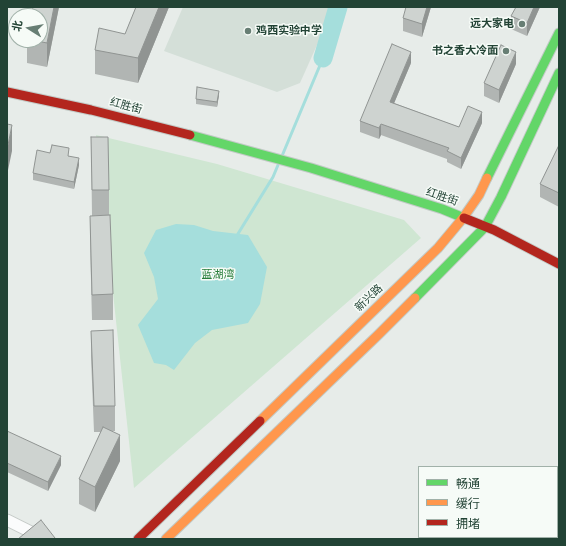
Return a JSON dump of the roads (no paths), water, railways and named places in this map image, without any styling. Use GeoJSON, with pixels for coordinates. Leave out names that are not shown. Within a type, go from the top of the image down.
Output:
{"type":"FeatureCollection","features":[{"type":"Feature","properties":{"kind":"main road","name":"新兴路"},"geometry":{"type":"LineString","coordinates":[[138,539],[438,248],[463,218],[479,195],[559,33]]}},
{"type":"Feature","properties":{"kind":"main road"},"geometry":{"type":"LineString","coordinates":[[166,539],[379,334],[485,227],[501,197],[559,73]]}},
{"type":"Feature","properties":{"kind":"main road","name":"红胜街"},"geometry":{"type":"LineString","coordinates":[[7,92],[91,110],[311,168],[442,209],[494,230],[559,264]]}},
{"type":"Feature","properties":{"kind":"street"},"geometry":{"type":"LineString","coordinates":[[7,520],[45,539]]}},
{"type":"Feature","properties":{"kind":"water","name":"蓝湖湾"},"geometry":{"type":"Polygon","coordinates":[[[176,224],[194,225],[213,231],[248,235],[267,267],[260,304],[248,323],[212,330],[195,343],[174,370],[166,365],[154,363],[138,325],[158,299],[154,277],[144,253],[156,230],[176,224]]]}},
{"type":"Feature","properties":{"kind":"waterway"},"geometry":{"type":"LineString","coordinates":[[323,58],[338,7]]}},
{"type":"Feature","properties":{"kind":"waterway"},"geometry":{"type":"LineString","coordinates":[[282,156],[323,58]]}},
{"type":"Feature","properties":{"kind":"waterway"},"geometry":{"type":"LineString","coordinates":[[236,237],[273,177],[278,165]]}},
{"type":"Feature","properties":{"kind":"place","name":"远大家电"},"geometry":{"type":"Point","coordinates":[522,24]}},
{"type":"Feature","properties":{"kind":"place","name":"鸡西实验中学"},"geometry":{"type":"Point","coordinates":[248,31]}},
{"type":"Feature","properties":{"kind":"place","name":"书之香大冷面"},"geometry":{"type":"Point","coordinates":[506,51]}}]}
